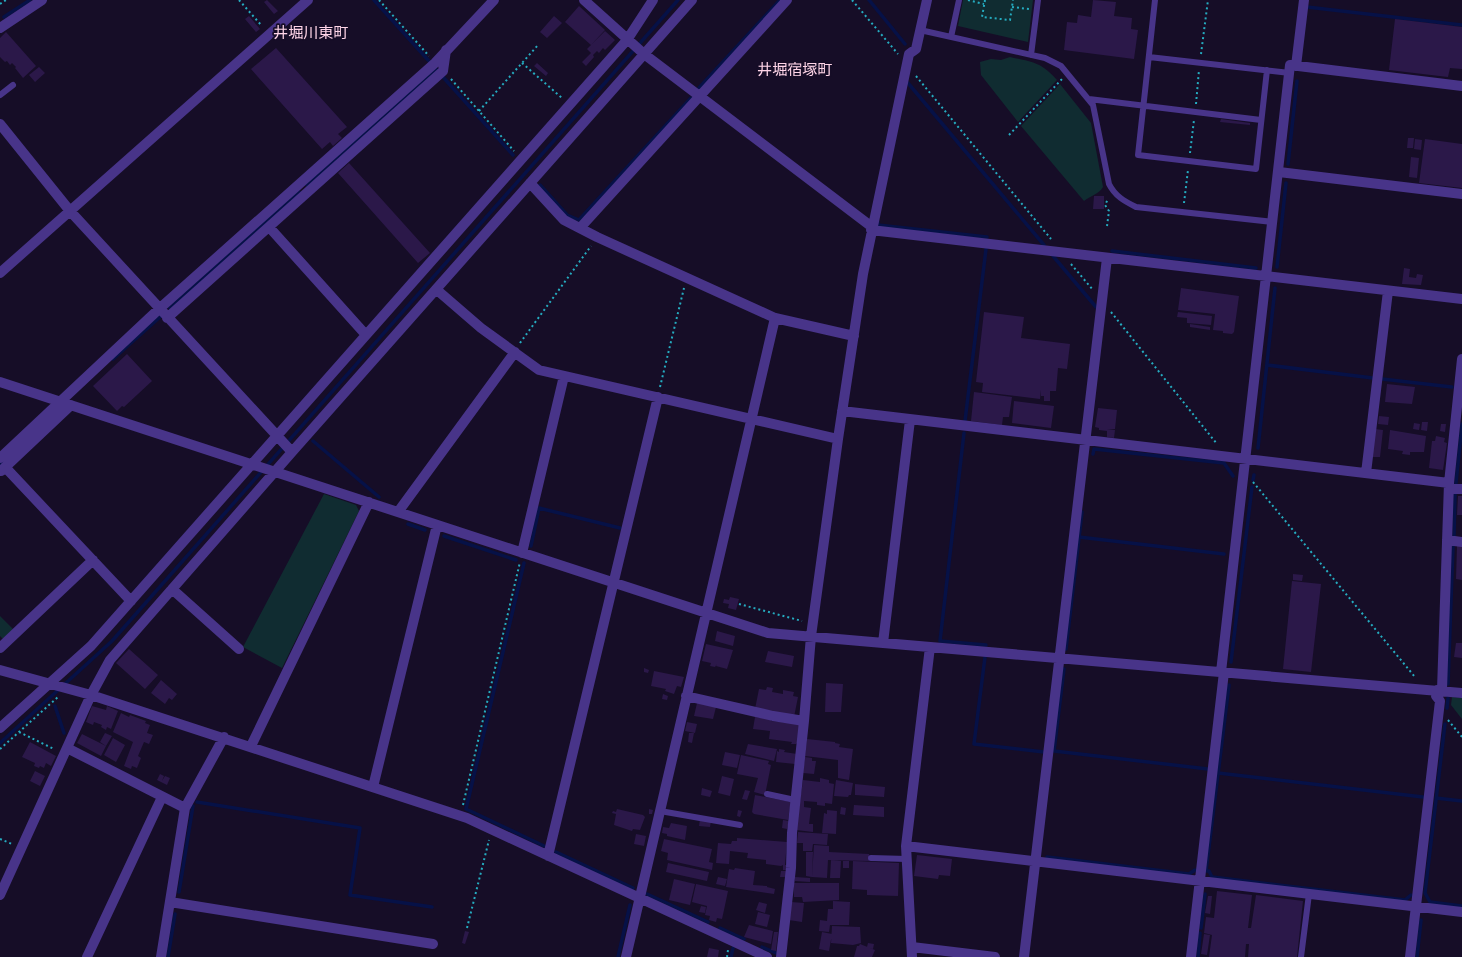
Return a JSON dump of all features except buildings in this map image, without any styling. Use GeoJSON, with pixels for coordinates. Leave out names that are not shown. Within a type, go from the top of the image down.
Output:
{"type":"FeatureCollection","features":[{"type":"Feature","properties":{"kind":"street"},"geometry":{"type":"LineString","coordinates":[[0,28],[42,0]]}},
{"type":"Feature","properties":{"kind":"street"},"geometry":{"type":"LineString","coordinates":[[0,273],[308,0]]}},
{"type":"Feature","properties":{"kind":"street"},"geometry":{"type":"LineString","coordinates":[[2,466],[60,401],[159,309],[435,63],[494,0]]}},
{"type":"Feature","properties":{"kind":"street"},"geometry":{"type":"LineString","coordinates":[[584,0],[642,52],[872,228],[1107,258],[1462,299]]}},
{"type":"Feature","properties":{"kind":"street"},"geometry":{"type":"LineString","coordinates":[[0,728],[53,684],[92,646],[131,601],[256,465],[366,335],[569,105],[629,41],[653,0]]}},
{"type":"Feature","properties":{"kind":"street"},"geometry":{"type":"LineString","coordinates":[[0,895],[91,695],[110,660],[274,470],[530,183],[642,52],[692,0]]}},
{"type":"Feature","properties":{"kind":"street"},"geometry":{"type":"LineString","coordinates":[[580,228],[787,0]]}},
{"type":"Feature","properties":{"kind":"street"},"geometry":{"type":"LineString","coordinates":[[781,957],[791,868],[792,833],[811,636],[842,411],[872,228],[909,54],[916,49],[927,0]]}},
{"type":"Feature","properties":{"kind":"street"},"geometry":{"type":"LineString","coordinates":[[1191,957],[1278,172],[1304,0]]}},
{"type":"Feature","properties":{"kind":"street"},"geometry":{"type":"LineString","coordinates":[[167,318],[444,71],[446,50]]}},
{"type":"Feature","properties":{"kind":"street"},"geometry":{"type":"LineString","coordinates":[[1293,70],[1462,86]]}},
{"type":"Feature","properties":{"kind":"street"},"geometry":{"type":"LineString","coordinates":[[0,124],[70,211],[291,451]]}},
{"type":"Feature","properties":{"kind":"street"},"geometry":{"type":"LineString","coordinates":[[1278,172],[1462,194]]}},
{"type":"Feature","properties":{"kind":"street"},"geometry":{"type":"LineString","coordinates":[[530,183],[564,220],[597,237],[774,318],[854,336]]}},
{"type":"Feature","properties":{"kind":"street"},"geometry":{"type":"LineString","coordinates":[[299,184],[308,192]]}},
{"type":"Feature","properties":{"kind":"street"},"geometry":{"type":"LineString","coordinates":[[269,227],[366,335]]}},
{"type":"Feature","properties":{"kind":"street"},"geometry":{"type":"LineString","coordinates":[[1024,957],[1107,258]]}},
{"type":"Feature","properties":{"kind":"street"},"geometry":{"type":"LineString","coordinates":[[436,290],[481,328],[538,370],[838,439]]}},
{"type":"Feature","properties":{"kind":"street"},"geometry":{"type":"LineString","coordinates":[[1366,473],[1388,291]]}},
{"type":"Feature","properties":{"kind":"street"},"geometry":{"type":"LineString","coordinates":[[626,957],[774,318]]}},
{"type":"Feature","properties":{"kind":"street"},"geometry":{"type":"LineString","coordinates":[[398,512],[514,352]]}},
{"type":"Feature","properties":{"kind":"street"},"geometry":{"type":"LineString","coordinates":[[1410,957],[1440,701],[1436,696],[1439,690],[1449,486],[1462,359]]}},
{"type":"Feature","properties":{"kind":"street"},"geometry":{"type":"LineString","coordinates":[[522,553],[564,376]]}},
{"type":"Feature","properties":{"kind":"street"},"geometry":{"type":"LineString","coordinates":[[0,382],[274,470],[613,584],[768,633],[1462,693]]}},
{"type":"Feature","properties":{"kind":"street"},"geometry":{"type":"LineString","coordinates":[[548,856],[658,398]]}},
{"type":"Feature","properties":{"kind":"street"},"geometry":{"type":"LineString","coordinates":[[2,466],[71,405]]}},
{"type":"Feature","properties":{"kind":"street"},"geometry":{"type":"LineString","coordinates":[[842,411],[1085,441],[1366,473],[1462,489]]}},
{"type":"Feature","properties":{"kind":"street"},"geometry":{"type":"LineString","coordinates":[[883,643],[910,420]]}},
{"type":"Feature","properties":{"kind":"street"},"geometry":{"type":"LineString","coordinates":[[2,466],[131,601]]}},
{"type":"Feature","properties":{"kind":"street"},"geometry":{"type":"LineString","coordinates":[[251,746],[369,502]]}},
{"type":"Feature","properties":{"kind":"street"},"geometry":{"type":"LineString","coordinates":[[373,787],[437,525]]}},
{"type":"Feature","properties":{"kind":"street"},"geometry":{"type":"LineString","coordinates":[[1447,540],[1462,542]]}},
{"type":"Feature","properties":{"kind":"street"},"geometry":{"type":"LineString","coordinates":[[0,648],[93,560]]}},
{"type":"Feature","properties":{"kind":"street"},"geometry":{"type":"LineString","coordinates":[[172,589],[239,649]]}},
{"type":"Feature","properties":{"kind":"street"},"geometry":{"type":"LineString","coordinates":[[930,647],[906,846],[912,952],[995,957]]}},
{"type":"Feature","properties":{"kind":"street"},"geometry":{"type":"LineString","coordinates":[[0,670],[91,695],[251,746],[460,816],[767,957]]}},
{"type":"Feature","properties":{"kind":"street"},"geometry":{"type":"LineString","coordinates":[[686,696],[773,716],[804,721]]}},
{"type":"Feature","properties":{"kind":"street"},"geometry":{"type":"LineString","coordinates":[[161,957],[185,808],[224,738]]}},
{"type":"Feature","properties":{"kind":"street"},"geometry":{"type":"LineString","coordinates":[[66,751],[185,808]]}},
{"type":"Feature","properties":{"kind":"street"},"geometry":{"type":"LineString","coordinates":[[87,957],[162,797]]}},
{"type":"Feature","properties":{"kind":"street"},"geometry":{"type":"LineString","coordinates":[[906,846],[1462,912]]}},
{"type":"Feature","properties":{"kind":"street"},"geometry":{"type":"LineString","coordinates":[[170,902],[433,944]]}},
{"type":"Feature","properties":{"kind":"lane"},"geometry":{"type":"LineString","coordinates":[[951,37],[959,0]]}},
{"type":"Feature","properties":{"kind":"lane"},"geometry":{"type":"LineString","coordinates":[[1031,55],[1038,0]]}},
{"type":"Feature","properties":{"kind":"lane"},"geometry":{"type":"LineString","coordinates":[[1155,0],[1138,155],[1256,169],[1267,70]]}},
{"type":"Feature","properties":{"kind":"lane"},"geometry":{"type":"LineString","coordinates":[[920,30],[1045,58],[1061,66],[1094,105],[1109,184],[1113,192],[1124,202],[1136,207],[1273,222]]}},
{"type":"Feature","properties":{"kind":"lane"},"geometry":{"type":"LineString","coordinates":[[1149,56],[1267,70],[1293,70]]}},
{"type":"Feature","properties":{"kind":"lane"},"geometry":{"type":"LineString","coordinates":[[0,95],[13,85]]}},
{"type":"Feature","properties":{"kind":"lane"},"geometry":{"type":"LineString","coordinates":[[1089,99],[1261,120]]}},
{"type":"Feature","properties":{"kind":"lane"},"geometry":{"type":"LineString","coordinates":[[767,794],[795,800]]}},
{"type":"Feature","properties":{"kind":"lane"},"geometry":{"type":"LineString","coordinates":[[660,811],[740,825]]}},
{"type":"Feature","properties":{"kind":"lane"},"geometry":{"type":"LineString","coordinates":[[871,858],[907,858]]}},
{"type":"Feature","properties":{"kind":"lane"},"geometry":{"type":"LineString","coordinates":[[1301,957],[1309,894]]}},
{"type":"Feature","properties":{"kind":"path"},"geometry":{"type":"LineString","coordinates":[[0,4],[6,0]]}},
{"type":"Feature","properties":{"kind":"path"},"geometry":{"type":"LineString","coordinates":[[239,0],[270,34]]}},
{"type":"Feature","properties":{"kind":"path"},"geometry":{"type":"LineString","coordinates":[[379,0],[435,63]]}},
{"type":"Feature","properties":{"kind":"path"},"geometry":{"type":"LineString","coordinates":[[852,0],[1102,300],[1229,458]]}},
{"type":"Feature","properties":{"kind":"path"},"geometry":{"type":"LineString","coordinates":[[966,0],[984,4]]}},
{"type":"Feature","properties":{"kind":"path"},"geometry":{"type":"LineString","coordinates":[[985,0],[982,17],[1010,20],[1013,0]]}},
{"type":"Feature","properties":{"kind":"path"},"geometry":{"type":"LineString","coordinates":[[1012,7],[1036,10]]}},
{"type":"Feature","properties":{"kind":"path"},"geometry":{"type":"LineString","coordinates":[[479,110],[540,44]]}},
{"type":"Feature","properties":{"kind":"path"},"geometry":{"type":"LineString","coordinates":[[522,63],[569,105]]}},
{"type":"Feature","properties":{"kind":"path"},"geometry":{"type":"LineString","coordinates":[[444,71],[521,159]]}},
{"type":"Feature","properties":{"kind":"path"},"geometry":{"type":"LineString","coordinates":[[1009,135],[1067,73]]}},
{"type":"Feature","properties":{"kind":"path"},"geometry":{"type":"LineString","coordinates":[[1106,226],[1109,211],[1106,201],[1113,192]]}},
{"type":"Feature","properties":{"kind":"path"},"geometry":{"type":"LineString","coordinates":[[514,352],[597,237]]}},
{"type":"Feature","properties":{"kind":"path"},"geometry":{"type":"LineString","coordinates":[[658,398],[687,278]]}},
{"type":"Feature","properties":{"kind":"path"},"geometry":{"type":"LineString","coordinates":[[1244,471],[1424,689]]}},
{"type":"Feature","properties":{"kind":"path"},"geometry":{"type":"LineString","coordinates":[[460,816],[522,553]]}},
{"type":"Feature","properties":{"kind":"path"},"geometry":{"type":"LineString","coordinates":[[739,604],[813,624]]}},
{"type":"Feature","properties":{"kind":"path"},"geometry":{"type":"LineString","coordinates":[[0,749],[67,688]]}},
{"type":"Feature","properties":{"kind":"path"},"geometry":{"type":"LineString","coordinates":[[1439,710],[1462,737]]}},
{"type":"Feature","properties":{"kind":"path"},"geometry":{"type":"LineString","coordinates":[[19,732],[66,751]]}},
{"type":"Feature","properties":{"kind":"path"},"geometry":{"type":"LineString","coordinates":[[467,928],[492,830]]}},
{"type":"Feature","properties":{"kind":"green space"},"geometry":{"type":"Polygon","coordinates":[[[963,0],[1033,0],[1028,42],[958,26],[963,0]]]}},
{"type":"Feature","properties":{"kind":"green space"},"geometry":{"type":"Polygon","coordinates":[[[1010,57],[1025,60],[1041,66],[1057,80],[1018,122],[981,75],[980,62],[991,59],[1001,60],[1010,57]]]}},
{"type":"Feature","properties":{"kind":"green space"},"geometry":{"type":"Polygon","coordinates":[[[1060,84],[1091,123],[1103,187],[1097,193],[1084,201],[1021,126],[1060,84]]]}},
{"type":"Feature","properties":{"kind":"green space"},"geometry":{"type":"Polygon","coordinates":[[[324,494],[356,505],[359,511],[282,668],[243,647],[324,494]]]}},
{"type":"Feature","properties":{"kind":"green space"},"geometry":{"type":"Polygon","coordinates":[[[0,616],[14,630],[3,639],[0,636],[0,616]]]}},
{"type":"Feature","properties":{"kind":"green space"},"geometry":{"type":"Polygon","coordinates":[[[1452,697],[1462,698],[1462,719],[1451,705],[1452,697]]]}},
{"type":"Feature","properties":{"kind":"waterway"},"geometry":{"type":"LineString","coordinates":[[4,17],[30,0]]}},
{"type":"Feature","properties":{"kind":"waterway"},"geometry":{"type":"LineString","coordinates":[[374,0],[429,61]]}},
{"type":"Feature","properties":{"kind":"waterway"},"geometry":{"type":"LineString","coordinates":[[0,743],[112,641],[678,0]]}},
{"type":"Feature","properties":{"kind":"waterway"},"geometry":{"type":"LineString","coordinates":[[699,88],[780,0]]}},
{"type":"Feature","properties":{"kind":"waterway"},"geometry":{"type":"LineString","coordinates":[[869,0],[905,44]]}},
{"type":"Feature","properties":{"kind":"waterway"},"geometry":{"type":"LineString","coordinates":[[1307,7],[1462,25]]}},
{"type":"Feature","properties":{"kind":"waterway"},"geometry":{"type":"LineString","coordinates":[[307,185],[436,69]]}},
{"type":"Feature","properties":{"kind":"waterway"},"geometry":{"type":"LineString","coordinates":[[443,77],[513,155]]}},
{"type":"Feature","properties":{"kind":"waterway"},"geometry":{"type":"LineString","coordinates":[[1288,164],[1297,81]]}},
{"type":"Feature","properties":{"kind":"waterway"},"geometry":{"type":"LineString","coordinates":[[908,83],[1044,245]]}},
{"type":"Feature","properties":{"kind":"waterway"},"geometry":{"type":"LineString","coordinates":[[540,185],[567,215],[579,220],[691,98]]}},
{"type":"Feature","properties":{"kind":"waterway"},"geometry":{"type":"LineString","coordinates":[[1277,267],[1286,183]]}},
{"type":"Feature","properties":{"kind":"waterway"},"geometry":{"type":"LineString","coordinates":[[170,308],[299,192]]}},
{"type":"Feature","properties":{"kind":"waterway"},"geometry":{"type":"LineString","coordinates":[[878,222],[878,225],[987,237]]}},
{"type":"Feature","properties":{"kind":"waterway"},"geometry":{"type":"LineString","coordinates":[[965,421],[986,249]]}},
{"type":"Feature","properties":{"kind":"waterway"},"geometry":{"type":"LineString","coordinates":[[1112,251],[1256,268]]}},
{"type":"Feature","properties":{"kind":"waterway"},"geometry":{"type":"LineString","coordinates":[[1053,256],[1096,307]]}},
{"type":"Feature","properties":{"kind":"waterway"},"geometry":{"type":"LineString","coordinates":[[1258,448],[1275,288]]}},
{"type":"Feature","properties":{"kind":"waterway"},"geometry":{"type":"LineString","coordinates":[[113,359],[160,317]]}},
{"type":"Feature","properties":{"kind":"waterway"},"geometry":{"type":"LineString","coordinates":[[1267,365],[1373,378]]}},
{"type":"Feature","properties":{"kind":"waterway"},"geometry":{"type":"LineString","coordinates":[[1382,379],[1452,387]]}},
{"type":"Feature","properties":{"kind":"waterway"},"geometry":{"type":"LineString","coordinates":[[1456,483],[1462,424]]}},
{"type":"Feature","properties":{"kind":"waterway"},"geometry":{"type":"LineString","coordinates":[[964,433],[940,641],[986,645]]}},
{"type":"Feature","properties":{"kind":"waterway"},"geometry":{"type":"LineString","coordinates":[[313,441],[379,497]]}},
{"type":"Feature","properties":{"kind":"waterway"},"geometry":{"type":"LineString","coordinates":[[1093,454],[1094,449],[1224,463],[1233,476]]}},
{"type":"Feature","properties":{"kind":"waterway"},"geometry":{"type":"LineString","coordinates":[[0,464],[6,459]]}},
{"type":"Feature","properties":{"kind":"waterway"},"geometry":{"type":"LineString","coordinates":[[1253,480],[1254,475]]}},
{"type":"Feature","properties":{"kind":"waterway"},"geometry":{"type":"LineString","coordinates":[[1231,662],[1252,487]]}},
{"type":"Feature","properties":{"kind":"waterway"},"geometry":{"type":"LineString","coordinates":[[1454,536],[1455,494]]}},
{"type":"Feature","properties":{"kind":"waterway"},"geometry":{"type":"LineString","coordinates":[[531,546],[539,508],[620,528]]}},
{"type":"Feature","properties":{"kind":"waterway"},"geometry":{"type":"LineString","coordinates":[[1066,649],[1082,512]]}},
{"type":"Feature","properties":{"kind":"waterway"},"geometry":{"type":"LineString","coordinates":[[408,524],[425,530]]}},
{"type":"Feature","properties":{"kind":"waterway"},"geometry":{"type":"LineString","coordinates":[[444,536],[516,560]]}},
{"type":"Feature","properties":{"kind":"waterway"},"geometry":{"type":"LineString","coordinates":[[1079,537],[1224,554]]}},
{"type":"Feature","properties":{"kind":"waterway"},"geometry":{"type":"LineString","coordinates":[[1448,684],[1453,546]]}},
{"type":"Feature","properties":{"kind":"waterway"},"geometry":{"type":"LineString","coordinates":[[524,563],[466,809],[544,846]]}},
{"type":"Feature","properties":{"kind":"waterway"},"geometry":{"type":"LineString","coordinates":[[985,657],[974,744],[1044,752]]}},
{"type":"Feature","properties":{"kind":"waterway"},"geometry":{"type":"LineString","coordinates":[[1064,669],[1054,751],[1208,769]]}},
{"type":"Feature","properties":{"kind":"waterway"},"geometry":{"type":"LineString","coordinates":[[1229,685],[1206,871],[1209,871],[1212,877],[1405,900],[1411,895]]}},
{"type":"Feature","properties":{"kind":"waterway"},"geometry":{"type":"LineString","coordinates":[[1447,708],[1448,698]]}},
{"type":"Feature","properties":{"kind":"waterway"},"geometry":{"type":"LineString","coordinates":[[55,706],[64,733]]}},
{"type":"Feature","properties":{"kind":"waterway"},"geometry":{"type":"LineString","coordinates":[[1445,724],[1425,893],[1430,902],[1462,906]]}},
{"type":"Feature","properties":{"kind":"waterway"},"geometry":{"type":"LineString","coordinates":[[1218,773],[1423,797]]}},
{"type":"Feature","properties":{"kind":"waterway"},"geometry":{"type":"LineString","coordinates":[[1436,798],[1462,801]]}},
{"type":"Feature","properties":{"kind":"waterway"},"geometry":{"type":"LineString","coordinates":[[197,802],[360,828],[350,895],[432,907]]}},
{"type":"Feature","properties":{"kind":"waterway"},"geometry":{"type":"LineString","coordinates":[[179,892],[193,806]]}},
{"type":"Feature","properties":{"kind":"waterway"},"geometry":{"type":"LineString","coordinates":[[556,852],[633,888]]}},
{"type":"Feature","properties":{"kind":"waterway"},"geometry":{"type":"LineString","coordinates":[[1047,857],[1189,874],[1195,870]]}},
{"type":"Feature","properties":{"kind":"waterway"},"geometry":{"type":"LineString","coordinates":[[647,894],[708,922]]}},
{"type":"Feature","properties":{"kind":"waterway"},"geometry":{"type":"LineString","coordinates":[[1201,928],[1205,894]]}},
{"type":"Feature","properties":{"kind":"waterway"},"geometry":{"type":"LineString","coordinates":[[618,957],[630,905]]}},
{"type":"Feature","properties":{"kind":"waterway"},"geometry":{"type":"LineString","coordinates":[[168,957],[175,914]]}},
{"type":"Feature","properties":{"kind":"waterway"},"geometry":{"type":"LineString","coordinates":[[1417,957],[1421,920]]}},
{"type":"Feature","properties":{"kind":"waterway"},"geometry":{"type":"LineString","coordinates":[[720,928],[733,934]]}},
{"type":"Feature","properties":{"kind":"waterway"},"geometry":{"type":"LineString","coordinates":[[1198,957],[1200,933]]}},
{"type":"Feature","properties":{"kind":"waterway"},"geometry":{"type":"LineString","coordinates":[[735,935],[744,939]]}},
{"type":"Feature","properties":{"kind":"waterway"},"geometry":{"type":"LineString","coordinates":[[762,947],[776,953]]}},
{"type":"Feature","properties":{"kind":"waterway"},"geometry":{"type":"LineString","coordinates":[[731,957],[733,948]]}},
{"type":"Feature","properties":{"kind":"district","name":"井堀川東町"},"geometry":{"type":"Point","coordinates":[311,32]}},
{"type":"Feature","properties":{"kind":"district","name":"井堀宿塚町"},"geometry":{"type":"Point","coordinates":[795,69]}}]}
